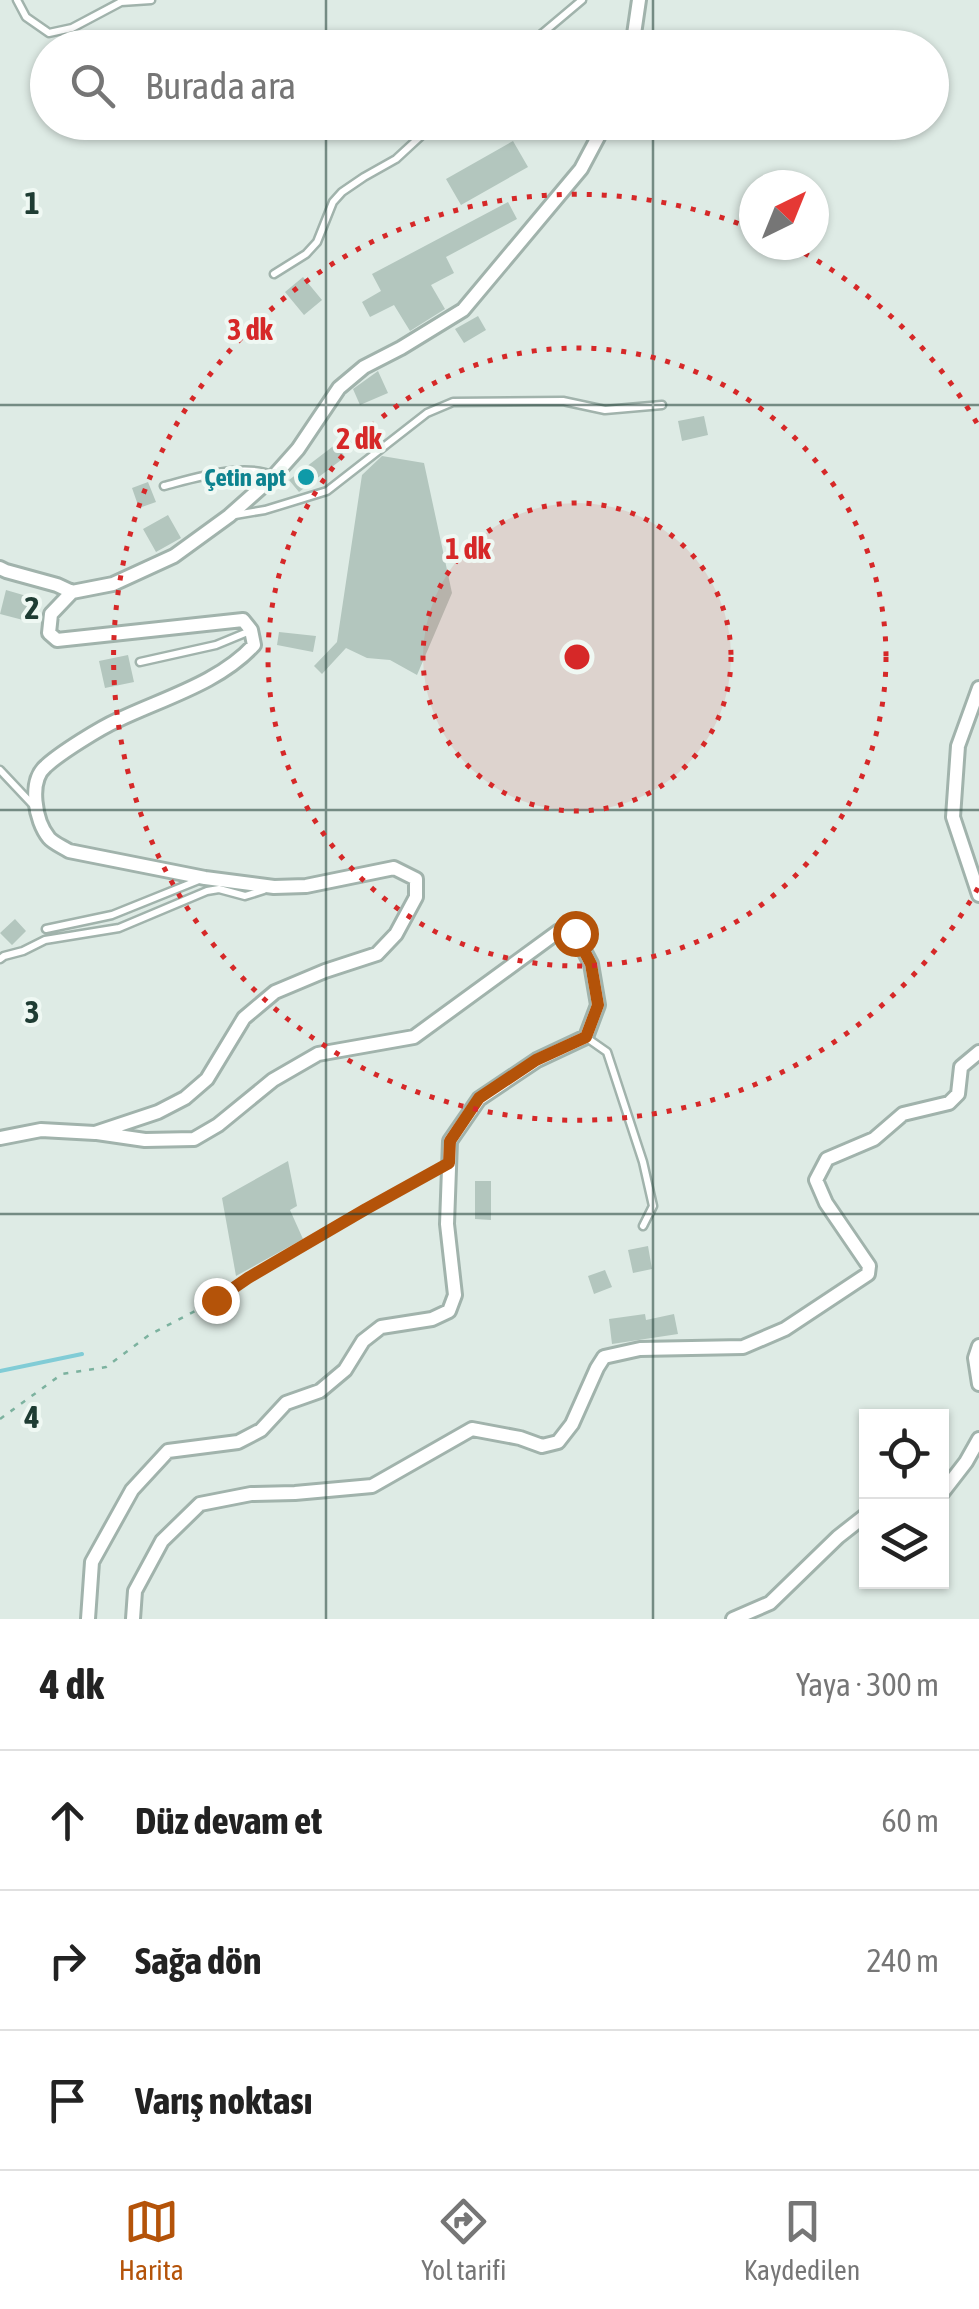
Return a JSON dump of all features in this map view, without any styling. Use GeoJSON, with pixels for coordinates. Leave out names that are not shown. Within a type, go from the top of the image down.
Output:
{"type":"FeatureCollection","features":[{"type":"Feature","properties":{"kind":"street"},"geometry":{"type":"LineString","coordinates":[[635,30],[639,0]]}},
{"type":"Feature","properties":{"kind":"street"},"geometry":{"type":"LineString","coordinates":[[94,1132],[158,1112],[185,1098],[207,1079],[244,1018],[275,992],[377,954],[396,934],[416,897],[416,879],[394,868],[306,886],[274,887],[205,878],[68,851],[50,839],[36,808],[34,789],[42,768],[113,722],[195,686],[245,655],[254,644],[251,630],[243,620],[58,640],[49,633],[50,614],[72,592],[113,584],[174,556],[229,516],[298,449],[338,388],[364,366],[463,310],[582,168],[597,140]]}},
{"type":"Feature","properties":{"kind":"street"},"geometry":{"type":"LineString","coordinates":[[0,568],[72,592]]}},
{"type":"Feature","properties":{"kind":"street"},"geometry":{"type":"LineString","coordinates":[[979,688],[958,746],[953,816],[979,895]]}},
{"type":"Feature","properties":{"kind":"street"},"geometry":{"type":"LineString","coordinates":[[0,1138],[40,1130],[94,1132],[144,1140],[194,1139],[218,1126],[273,1080],[318,1054],[414,1036],[560,931],[575,933],[591,964],[598,1005],[586,1037],[536,1060],[479,1098],[450,1141],[447,1224],[454,1295],[450,1311],[432,1320],[381,1327],[363,1341],[345,1370],[320,1391],[286,1403],[261,1430],[238,1442],[168,1452],[132,1490],[92,1562],[88,1619]]}},
{"type":"Feature","properties":{"kind":"street"},"geometry":{"type":"LineString","coordinates":[[133,1619],[136,1590],[162,1541],[200,1504],[251,1494],[372,1486],[472,1429],[542,1446],[558,1442],[572,1424],[604,1357],[640,1349],[743,1348],[785,1330],[868,1274],[870,1266],[826,1203],[816,1180],[827,1159],[874,1139],[904,1114],[948,1103],[958,1094],[961,1067],[979,1052]]}},
{"type":"Feature","properties":{"kind":"street"},"geometry":{"type":"LineString","coordinates":[[979,1346],[975,1358],[979,1384]]}},
{"type":"Feature","properties":{"kind":"street"},"geometry":{"type":"LineString","coordinates":[[949,1483],[979,1439]]}},
{"type":"Feature","properties":{"kind":"street"},"geometry":{"type":"LineString","coordinates":[[733,1619],[770,1603],[859,1521]]}},
{"type":"Feature","properties":{"kind":"lane"},"geometry":{"type":"LineString","coordinates":[[16,0],[26,18],[45,30]]}},
{"type":"Feature","properties":{"kind":"lane"},"geometry":{"type":"LineString","coordinates":[[63,30],[121,2],[151,0]]}},
{"type":"Feature","properties":{"kind":"lane"},"geometry":{"type":"LineString","coordinates":[[546,30],[582,0]]}},
{"type":"Feature","properties":{"kind":"lane"},"geometry":{"type":"LineString","coordinates":[[274,274],[318,242],[333,202],[342,192],[396,159],[417,140]]}},
{"type":"Feature","properties":{"kind":"lane"},"geometry":{"type":"LineString","coordinates":[[229,516],[266,510],[327,490],[426,413],[454,402],[564,401],[606,410],[662,405]]}},
{"type":"Feature","properties":{"kind":"lane"},"geometry":{"type":"LineString","coordinates":[[164,486],[216,473],[264,471],[274,476]]}},
{"type":"Feature","properties":{"kind":"lane"},"geometry":{"type":"LineString","coordinates":[[140,662],[216,645],[251,630]]}},
{"type":"Feature","properties":{"kind":"lane"},"geometry":{"type":"LineString","coordinates":[[0,770],[36,808]]}},
{"type":"Feature","properties":{"kind":"lane"},"geometry":{"type":"LineString","coordinates":[[46,929],[112,915],[205,878]]}},
{"type":"Feature","properties":{"kind":"lane"},"geometry":{"type":"LineString","coordinates":[[0,959],[45,940],[119,928],[206,890],[245,896],[274,887]]}},
{"type":"Feature","properties":{"kind":"lane"},"geometry":{"type":"LineString","coordinates":[[586,1037],[607,1052],[643,1162],[653,1206],[644,1226]]}},
{"type":"Feature","properties":{"kind":"path"},"geometry":{"type":"LineString","coordinates":[[0,1419],[62,1374],[106,1367],[149,1336],[449,1163]]}},
{"type":"Feature","properties":{"kind":"building"},"geometry":{"type":"Polygon","coordinates":[[[513,141],[528,167],[461,205],[446,179],[513,141]]]}},
{"type":"Feature","properties":{"kind":"building"},"geometry":{"type":"Polygon","coordinates":[[[508,202],[517,219],[446,257],[454,273],[431,285],[445,309],[410,331],[394,305],[370,317],[362,302],[381,291],[372,274],[508,202]]]}},
{"type":"Feature","properties":{"kind":"building"},"geometry":{"type":"Polygon","coordinates":[[[303,277],[322,300],[304,315],[285,292],[303,277]]]}},
{"type":"Feature","properties":{"kind":"building"},"geometry":{"type":"Polygon","coordinates":[[[478,316],[486,330],[464,343],[455,329],[478,316]]]}},
{"type":"Feature","properties":{"kind":"building"},"geometry":{"type":"Polygon","coordinates":[[[378,371],[388,393],[360,405],[353,389],[378,371]]]}},
{"type":"Feature","properties":{"kind":"building"},"geometry":{"type":"Polygon","coordinates":[[[704,416],[708,435],[682,441],[678,421],[704,416]]]}},
{"type":"Feature","properties":{"kind":"building"},"geometry":{"type":"Polygon","coordinates":[[[336,444],[345,457],[299,492],[289,480],[336,444]]]}},
{"type":"Feature","properties":{"kind":"building"},"geometry":{"type":"Polygon","coordinates":[[[382,456],[424,463],[452,593],[417,675],[390,660],[367,658],[346,648],[322,674],[314,666],[337,642],[362,475],[382,456]]]}},
{"type":"Feature","properties":{"kind":"building"},"geometry":{"type":"Polygon","coordinates":[[[148,482],[156,502],[139,508],[132,488],[148,482]]]}},
{"type":"Feature","properties":{"kind":"building"},"geometry":{"type":"Polygon","coordinates":[[[168,515],[181,538],[156,552],[143,529],[168,515]]]}},
{"type":"Feature","properties":{"kind":"building"},"geometry":{"type":"Polygon","coordinates":[[[6,590],[30,597],[23,620],[0,614],[6,590]]]}},
{"type":"Feature","properties":{"kind":"building"},"geometry":{"type":"Polygon","coordinates":[[[279,632],[316,636],[313,652],[277,645],[279,632]]]}},
{"type":"Feature","properties":{"kind":"building"},"geometry":{"type":"Polygon","coordinates":[[[128,655],[134,682],[105,688],[99,661],[128,655]]]}},
{"type":"Feature","properties":{"kind":"building"},"geometry":{"type":"Polygon","coordinates":[[[15,919],[26,931],[12,945],[0,933],[15,919]]]}},
{"type":"Feature","properties":{"kind":"building"},"geometry":{"type":"Polygon","coordinates":[[[288,1161],[297,1206],[290,1210],[303,1239],[236,1276],[222,1198],[288,1161]]]}},
{"type":"Feature","properties":{"kind":"building"},"geometry":{"type":"Polygon","coordinates":[[[475,1181],[491,1181],[491,1220],[475,1219],[475,1181]]]}},
{"type":"Feature","properties":{"kind":"building"},"geometry":{"type":"Polygon","coordinates":[[[648,1246],[652,1269],[633,1273],[628,1250],[648,1246]]]}},
{"type":"Feature","properties":{"kind":"building"},"geometry":{"type":"Polygon","coordinates":[[[605,1270],[612,1287],[594,1294],[588,1276],[605,1270]]]}},
{"type":"Feature","properties":{"kind":"building"},"geometry":{"type":"Polygon","coordinates":[[[645,1314],[646,1320],[674,1314],[678,1334],[612,1344],[609,1319],[645,1314]]]}},
{"type":"Feature","properties":{"kind":"waterway"},"geometry":{"type":"LineString","coordinates":[[0,1371],[82,1354]]}},
{"type":"Feature","properties":{"kind":"place","name":"Çetin apt"},"geometry":{"type":"Point","coordinates":[306,477]}},
{"type":"Feature","properties":{"kind":"route"},"geometry":{"type":"LineString","coordinates":[[216,1300],[449,1163],[450,1141],[479,1098],[536,1060],[586,1037],[598,1005],[591,964],[575,933]]}}]}
